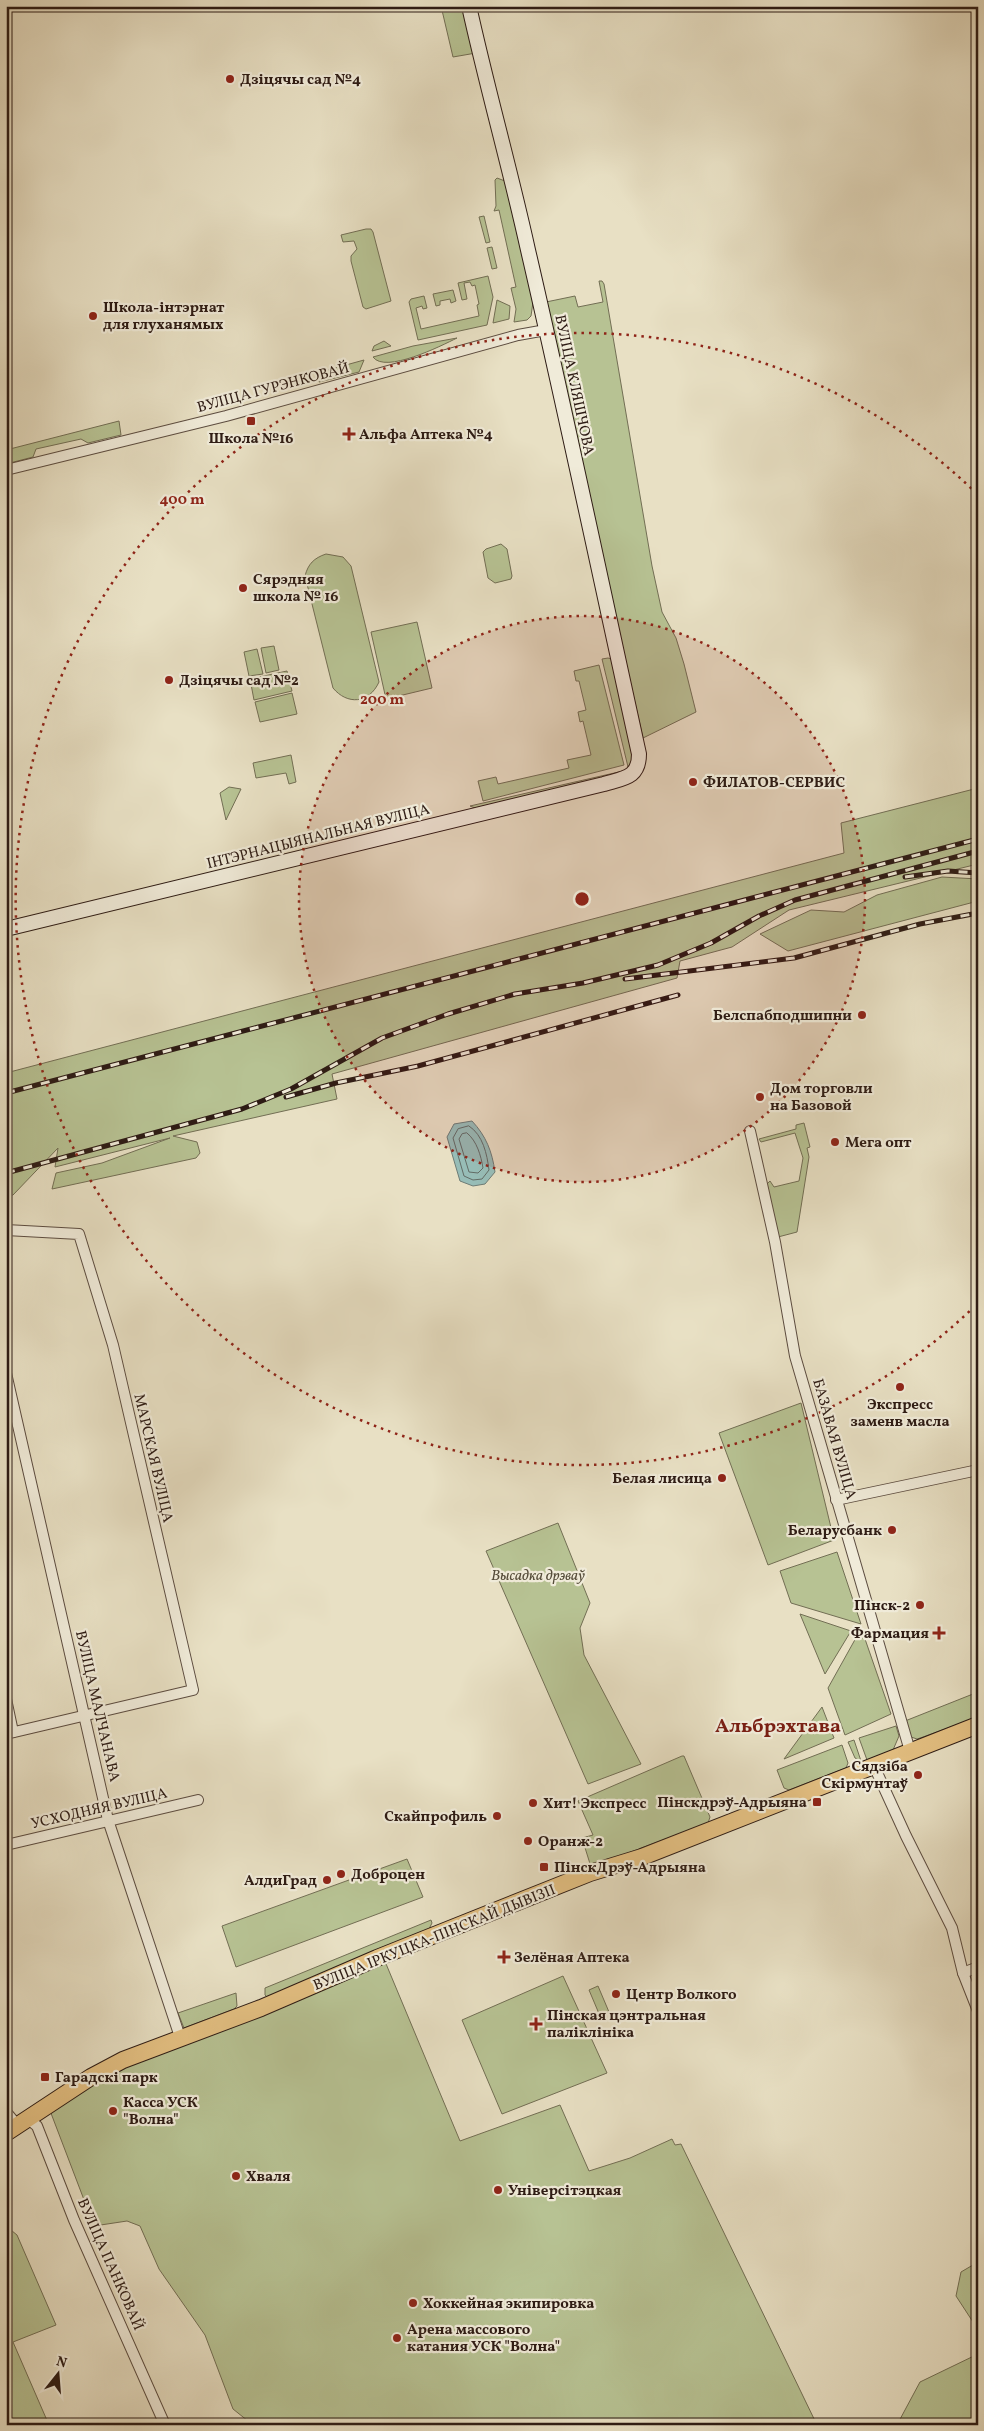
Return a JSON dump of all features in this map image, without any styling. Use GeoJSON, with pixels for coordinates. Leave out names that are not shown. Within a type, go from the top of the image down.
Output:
{"type":"FeatureCollection","features":[{"type":"Feature","properties":{"kind":"main road","name":"ВУЛІЦА ІРКУЦКА-ПІНСКАЙ ДЫВІЗІІ"},"geometry":{"type":"LineString","coordinates":[[17,2126],[108,2067],[181,2040],[590,1873],[642,1857],[978,1725]]}},
{"type":"Feature","properties":{"kind":"street","name":"ВУЛІЦА КЛЯШЧОВА"},"geometry":{"type":"LineString","coordinates":[[469,6],[510,171],[640,754],[640,764],[636,772]]}},
{"type":"Feature","properties":{"kind":"street","name":"ВУЛІЦА ГУРЭНКОВАЙ"},"geometry":{"type":"LineString","coordinates":[[6,470],[226,416],[518,335],[546,330]]}},
{"type":"Feature","properties":{"kind":"street","name":"ІНТЭРНАЦЫЯНАЛЬНАЯ ВУЛІЦА"},"geometry":{"type":"LineString","coordinates":[[6,929],[604,784],[626,778],[636,772]]}},
{"type":"Feature","properties":{"kind":"street","name":"БАЗАВАЯ ВУЛІЦА"},"geometry":{"type":"LineString","coordinates":[[750,1131],[775,1242],[795,1356],[910,1751]]}},
{"type":"Feature","properties":{"kind":"street","name":"МАРСКАЯ ВУЛІЦА"},"geometry":{"type":"LineString","coordinates":[[6,1230],[79,1234],[113,1345],[193,1690],[86,1715]]}},
{"type":"Feature","properties":{"kind":"street","name":"ВУЛІЦА МАЛЧАНАВА"},"geometry":{"type":"LineString","coordinates":[[6,1373],[86,1715],[108,1820],[181,2040]]}},
{"type":"Feature","properties":{"kind":"street"},"geometry":{"type":"LineString","coordinates":[[836,1500],[978,1470]]}},
{"type":"Feature","properties":{"kind":"street"},"geometry":{"type":"LineString","coordinates":[[6,1700],[10,1733],[86,1715]]}},
{"type":"Feature","properties":{"kind":"street"},"geometry":{"type":"LineString","coordinates":[[874,1766],[906,1836],[952,1928],[964,1974],[978,2011]]}},
{"type":"Feature","properties":{"kind":"street","name":"УСХОДНЯЯ ВУЛІЦА"},"geometry":{"type":"LineString","coordinates":[[6,1845],[198,1800]]}},
{"type":"Feature","properties":{"kind":"street"},"geometry":{"type":"LineString","coordinates":[[964,1974],[978,1967]]}},
{"type":"Feature","properties":{"kind":"street","name":"ВУЛІЦА ПАНКОВАЙ"},"geometry":{"type":"LineString","coordinates":[[6,2112],[17,2126],[38,2126],[74,2220],[165,2425]]}},
{"type":"Feature","properties":{"kind":"green space"},"geometry":{"type":"Polygon","coordinates":[[[441,6],[464,6],[476,53],[453,57],[441,6]]]}},
{"type":"Feature","properties":{"kind":"green space"},"geometry":{"type":"Polygon","coordinates":[[[497,178],[505,181],[533,302],[531,316],[527,320],[514,322],[516,309],[511,288],[516,287],[499,210],[494,211],[496,206],[495,180],[497,178]]]}},
{"type":"Feature","properties":{"kind":"green space"},"geometry":{"type":"Polygon","coordinates":[[[484,216],[490,242],[486,243],[479,217],[484,216]]]}},
{"type":"Feature","properties":{"kind":"green space"},"geometry":{"type":"Polygon","coordinates":[[[371,229],[373,232],[391,301],[366,309],[363,307],[351,261],[351,256],[357,249],[354,241],[343,242],[341,235],[371,229]]]}},
{"type":"Feature","properties":{"kind":"green space"},"geometry":{"type":"Polygon","coordinates":[[[492,247],[497,268],[492,269],[487,248],[492,247]]]}},
{"type":"Feature","properties":{"kind":"green space"},"geometry":{"type":"Polygon","coordinates":[[[488,276],[493,297],[487,325],[418,340],[409,302],[411,299],[424,296],[427,308],[423,309],[422,306],[416,308],[421,329],[479,316],[477,305],[479,304],[475,285],[472,286],[470,282],[464,283],[467,299],[462,300],[458,283],[488,276]]]}},
{"type":"Feature","properties":{"kind":"green space"},"geometry":{"type":"Polygon","coordinates":[[[599,281],[602,281],[604,284],[652,566],[662,612],[676,638],[696,712],[643,738],[561,377],[555,336],[546,302],[575,296],[578,307],[603,302],[599,281]]]}},
{"type":"Feature","properties":{"kind":"green space"},"geometry":{"type":"Polygon","coordinates":[[[453,290],[456,301],[451,303],[450,299],[440,301],[440,305],[436,306],[433,294],[453,290]]]}},
{"type":"Feature","properties":{"kind":"green space"},"geometry":{"type":"Polygon","coordinates":[[[497,300],[510,306],[509,319],[493,323],[497,300]]]}},
{"type":"Feature","properties":{"kind":"green space"},"geometry":{"type":"Polygon","coordinates":[[[457,338],[427,352],[401,361],[379,361],[373,357],[413,346],[457,338]]]}},
{"type":"Feature","properties":{"kind":"green space"},"geometry":{"type":"Polygon","coordinates":[[[384,341],[391,346],[372,351],[374,346],[384,341]]]}},
{"type":"Feature","properties":{"kind":"green space"},"geometry":{"type":"Polygon","coordinates":[[[364,360],[359,372],[319,382],[317,373],[364,360]]]}},
{"type":"Feature","properties":{"kind":"green space"},"geometry":{"type":"Polygon","coordinates":[[[119,421],[121,435],[88,443],[81,439],[36,449],[33,457],[6,464],[6,450],[119,421]]]}},
{"type":"Feature","properties":{"kind":"green space"},"geometry":{"type":"Polygon","coordinates":[[[501,544],[507,549],[512,576],[511,579],[495,583],[488,578],[483,552],[486,549],[501,544]]]}},
{"type":"Feature","properties":{"kind":"green space"},"geometry":{"type":"Polygon","coordinates":[[[326,554],[343,557],[351,566],[379,682],[370,695],[358,700],[345,697],[333,688],[305,576],[312,562],[326,554]]]}},
{"type":"Feature","properties":{"kind":"green space"},"geometry":{"type":"Polygon","coordinates":[[[417,622],[432,688],[386,699],[371,632],[417,622]]]}},
{"type":"Feature","properties":{"kind":"green space"},"geometry":{"type":"Polygon","coordinates":[[[274,646],[279,670],[266,673],[261,648],[274,646]]]}},
{"type":"Feature","properties":{"kind":"green space"},"geometry":{"type":"Polygon","coordinates":[[[257,649],[263,674],[249,676],[244,652],[257,649]]]}},
{"type":"Feature","properties":{"kind":"green space"},"geometry":{"type":"Polygon","coordinates":[[[602,659],[612,659],[636,756],[629,771],[602,659]]]}},
{"type":"Feature","properties":{"kind":"green space"},"geometry":{"type":"Polygon","coordinates":[[[599,665],[624,765],[483,801],[478,781],[496,777],[498,784],[569,768],[567,760],[591,755],[583,721],[580,722],[578,712],[586,710],[579,681],[576,681],[574,671],[599,665]]]}},
{"type":"Feature","properties":{"kind":"green space"},"geometry":{"type":"Polygon","coordinates":[[[287,671],[292,691],[254,700],[250,679],[287,671]]]}},
{"type":"Feature","properties":{"kind":"green space"},"geometry":{"type":"Polygon","coordinates":[[[292,693],[297,714],[260,722],[255,702],[292,693]]]}},
{"type":"Feature","properties":{"kind":"green space"},"geometry":{"type":"Polygon","coordinates":[[[291,755],[296,782],[289,784],[286,773],[256,778],[253,763],[291,755]]]}},
{"type":"Feature","properties":{"kind":"green space"},"geometry":{"type":"Polygon","coordinates":[[[623,771],[621,774],[475,808],[470,806],[623,771]]]}},
{"type":"Feature","properties":{"kind":"green space"},"geometry":{"type":"Polygon","coordinates":[[[229,787],[241,789],[226,820],[220,793],[229,787]]]}},
{"type":"Feature","properties":{"kind":"green space"},"geometry":{"type":"Polygon","coordinates":[[[978,788],[978,864],[789,910],[732,947],[680,961],[677,978],[332,1074],[337,1099],[173,1136],[197,1142],[200,1153],[196,1158],[52,1189],[56,1173],[102,1163],[170,1138],[55,1167],[58,1148],[13,1195],[6,1197],[6,1073],[844,853],[841,823],[978,788]]]}},
{"type":"Feature","properties":{"kind":"green space"},"geometry":{"type":"Polygon","coordinates":[[[942,877],[978,879],[978,901],[788,951],[760,934],[811,910],[844,912],[877,895],[942,877]]]}},
{"type":"Feature","properties":{"kind":"green space"},"geometry":{"type":"Polygon","coordinates":[[[804,1123],[810,1147],[807,1148],[809,1157],[797,1232],[778,1237],[767,1184],[770,1181],[774,1187],[799,1181],[803,1158],[795,1133],[761,1142],[759,1139],[796,1129],[796,1125],[804,1123]]]}},
{"type":"Feature","properties":{"kind":"green space"},"geometry":{"type":"Polygon","coordinates":[[[801,1403],[834,1540],[768,1565],[719,1433],[801,1403]]]}},
{"type":"Feature","properties":{"kind":"green space","name":"Высадка дрэваў"},"geometry":{"type":"Polygon","coordinates":[[[558,1523],[590,1603],[580,1628],[584,1655],[641,1764],[588,1784],[486,1551],[558,1523]]]}},
{"type":"Feature","properties":{"kind":"green space"},"geometry":{"type":"Polygon","coordinates":[[[837,1552],[861,1624],[791,1603],[780,1571],[837,1552]]]}},
{"type":"Feature","properties":{"kind":"green space"},"geometry":{"type":"Polygon","coordinates":[[[800,1614],[851,1631],[825,1674],[800,1614]]]}},
{"type":"Feature","properties":{"kind":"green space"},"geometry":{"type":"Polygon","coordinates":[[[857,1636],[865,1639],[891,1714],[845,1735],[828,1688],[857,1636]]]}},
{"type":"Feature","properties":{"kind":"green space"},"geometry":{"type":"Polygon","coordinates":[[[978,1692],[978,1717],[917,1739],[911,1737],[905,1721],[978,1692]]]}},
{"type":"Feature","properties":{"kind":"green space"},"geometry":{"type":"Polygon","coordinates":[[[822,1707],[834,1738],[784,1759],[822,1707]]]}},
{"type":"Feature","properties":{"kind":"green space"},"geometry":{"type":"Polygon","coordinates":[[[896,1726],[899,1736],[893,1750],[867,1760],[859,1738],[896,1726]]]}},
{"type":"Feature","properties":{"kind":"green space"},"geometry":{"type":"Polygon","coordinates":[[[854,1740],[861,1761],[855,1758],[848,1742],[854,1740]]]}},
{"type":"Feature","properties":{"kind":"green space"},"geometry":{"type":"Polygon","coordinates":[[[842,1745],[848,1763],[846,1768],[789,1790],[784,1788],[777,1770],[842,1745]]]}},
{"type":"Feature","properties":{"kind":"green space"},"geometry":{"type":"Polygon","coordinates":[[[684,1756],[710,1817],[708,1823],[591,1867],[582,1838],[593,1835],[578,1801],[684,1756]]]}},
{"type":"Feature","properties":{"kind":"green space"},"geometry":{"type":"Polygon","coordinates":[[[407,1859],[423,1897],[236,1967],[222,1926],[407,1859]]]}},
{"type":"Feature","properties":{"kind":"green space"},"geometry":{"type":"Polygon","coordinates":[[[431,1920],[432,1923],[428,1931],[267,1997],[265,1995],[265,1988],[431,1920]]]}},
{"type":"Feature","properties":{"kind":"green space"},"geometry":{"type":"Polygon","coordinates":[[[384,1959],[460,2141],[560,2105],[589,2171],[630,2158],[672,2139],[675,2145],[681,2144],[817,2425],[253,2425],[233,2409],[205,2335],[159,2269],[140,2226],[127,2221],[94,2226],[49,2108],[94,2079],[384,1959]]]}},
{"type":"Feature","properties":{"kind":"green space"},"geometry":{"type":"Polygon","coordinates":[[[563,1976],[607,2073],[502,2114],[462,2020],[563,1976]]]}},
{"type":"Feature","properties":{"kind":"green space"},"geometry":{"type":"Polygon","coordinates":[[[598,1986],[609,2012],[600,2016],[589,1990],[598,1986]]]}},
{"type":"Feature","properties":{"kind":"green space"},"geometry":{"type":"Polygon","coordinates":[[[236,1993],[237,2006],[234,2009],[184,2028],[178,2013],[236,1993]]]}},
{"type":"Feature","properties":{"kind":"green space"},"geometry":{"type":"Polygon","coordinates":[[[6,2226],[17,2235],[56,2325],[13,2342],[49,2425],[6,2425],[6,2226]]]}},
{"type":"Feature","properties":{"kind":"green space"},"geometry":{"type":"Polygon","coordinates":[[[978,2262],[978,2320],[973,2322],[956,2296],[961,2272],[978,2262]]]}},
{"type":"Feature","properties":{"kind":"green space"},"geometry":{"type":"Polygon","coordinates":[[[978,2354],[978,2423],[891,2425],[898,2423],[920,2382],[978,2354]]]}},
{"type":"Feature","properties":{"kind":"water"},"geometry":{"type":"Polygon","coordinates":[[[472,1121],[488,1144],[495,1172],[485,1184],[473,1186],[460,1181],[447,1137],[454,1124],[472,1121]]]}},
{"type":"Feature","properties":{"kind":"railway"},"geometry":{"type":"LineString","coordinates":[[6,1093],[978,839]]}},
{"type":"Feature","properties":{"kind":"railway"},"geometry":{"type":"LineString","coordinates":[[6,1173],[242,1109],[291,1089],[382,1038],[448,1014],[515,994],[583,983],[658,965],[711,943],[759,916],[795,900],[978,851]]}},
{"type":"Feature","properties":{"kind":"railway"},"geometry":{"type":"LineString","coordinates":[[905,877],[948,871],[978,873]]}},
{"type":"Feature","properties":{"kind":"railway"},"geometry":{"type":"LineString","coordinates":[[625,979],[794,958],[920,924],[978,913]]}},
{"type":"Feature","properties":{"kind":"railway"},"geometry":{"type":"LineString","coordinates":[[286,1097],[336,1083],[418,1066],[678,995]]}},
{"type":"Feature","properties":{"kind":"place","name":"Дзіцячы сад №4"},"geometry":{"type":"Point","coordinates":[230,79]}},
{"type":"Feature","properties":{"kind":"place","name":"Школа-інтэрнат для глуханямых"},"geometry":{"type":"Point","coordinates":[93,316]}},
{"type":"Feature","properties":{"kind":"place","name":"Школа №16"},"geometry":{"type":"Point","coordinates":[251,421]}},
{"type":"Feature","properties":{"kind":"place","name":"Альфа Аптека №4"},"geometry":{"type":"Point","coordinates":[349,434]}},
{"type":"Feature","properties":{"kind":"place","name":"Сярэдняя школа № 16"},"geometry":{"type":"Point","coordinates":[243,588]}},
{"type":"Feature","properties":{"kind":"place","name":"Дзіцячы сад №2"},"geometry":{"type":"Point","coordinates":[169,680]}},
{"type":"Feature","properties":{"kind":"place","name":"ФИЛАТОВ-СЕРВИС"},"geometry":{"type":"Point","coordinates":[693,782]}},
{"type":"Feature","properties":{"kind":"place","name":"Белспабподшипни"},"geometry":{"type":"Point","coordinates":[862,1015]}},
{"type":"Feature","properties":{"kind":"place","name":"Дом торговли на Базовой"},"geometry":{"type":"Point","coordinates":[760,1097]}},
{"type":"Feature","properties":{"kind":"place","name":"Мега опт"},"geometry":{"type":"Point","coordinates":[835,1142]}},
{"type":"Feature","properties":{"kind":"place","name":"Экспресс заменв масла"},"geometry":{"type":"Point","coordinates":[900,1387]}},
{"type":"Feature","properties":{"kind":"place","name":"Белая лисица"},"geometry":{"type":"Point","coordinates":[722,1478]}},
{"type":"Feature","properties":{"kind":"place","name":"Беларусбанк"},"geometry":{"type":"Point","coordinates":[892,1530]}},
{"type":"Feature","properties":{"kind":"place","name":"Пінск-2"},"geometry":{"type":"Point","coordinates":[920,1605]}},
{"type":"Feature","properties":{"kind":"place","name":"Фармация"},"geometry":{"type":"Point","coordinates":[939,1633]}},
{"type":"Feature","properties":{"kind":"place","name":"Сядзіба Скірмунтаў"},"geometry":{"type":"Point","coordinates":[918,1775]}},
{"type":"Feature","properties":{"kind":"place","name":"Пінскдрэў-Адрыяна"},"geometry":{"type":"Point","coordinates":[817,1802]}},
{"type":"Feature","properties":{"kind":"place","name":"Хит! Экспресс"},"geometry":{"type":"Point","coordinates":[533,1803]}},
{"type":"Feature","properties":{"kind":"place","name":"Скайпрофиль"},"geometry":{"type":"Point","coordinates":[497,1816]}},
{"type":"Feature","properties":{"kind":"place","name":"Оранж-2"},"geometry":{"type":"Point","coordinates":[528,1841]}},
{"type":"Feature","properties":{"kind":"place","name":"ПінскДрэў-Адрыяна"},"geometry":{"type":"Point","coordinates":[544,1867]}},
{"type":"Feature","properties":{"kind":"place","name":"Доброцен"},"geometry":{"type":"Point","coordinates":[341,1874]}},
{"type":"Feature","properties":{"kind":"place","name":"АлдиГрад"},"geometry":{"type":"Point","coordinates":[327,1880]}},
{"type":"Feature","properties":{"kind":"place","name":"Зелёная Аптека"},"geometry":{"type":"Point","coordinates":[504,1957]}},
{"type":"Feature","properties":{"kind":"place","name":"Центр Волкого"},"geometry":{"type":"Point","coordinates":[616,1994]}},
{"type":"Feature","properties":{"kind":"place","name":"Пінская цэнтральная паліклініка"},"geometry":{"type":"Point","coordinates":[536,2024]}},
{"type":"Feature","properties":{"kind":"place","name":"Гарадскі парк"},"geometry":{"type":"Point","coordinates":[45,2077]}},
{"type":"Feature","properties":{"kind":"place","name":"Касса УСК \"Волна\""},"geometry":{"type":"Point","coordinates":[113,2111]}},
{"type":"Feature","properties":{"kind":"place","name":"Хваля"},"geometry":{"type":"Point","coordinates":[236,2176]}},
{"type":"Feature","properties":{"kind":"place","name":"Універсітэцкая"},"geometry":{"type":"Point","coordinates":[498,2190]}},
{"type":"Feature","properties":{"kind":"place","name":"Хоккейная экипировка"},"geometry":{"type":"Point","coordinates":[413,2303]}},
{"type":"Feature","properties":{"kind":"place","name":"Арена массового катания УСК \"Волна\""},"geometry":{"type":"Point","coordinates":[397,2338]}},
{"type":"Feature","properties":{"kind":"district","name":"Альбрэхтава"},"geometry":{"type":"Point","coordinates":[778,1725]}}]}
